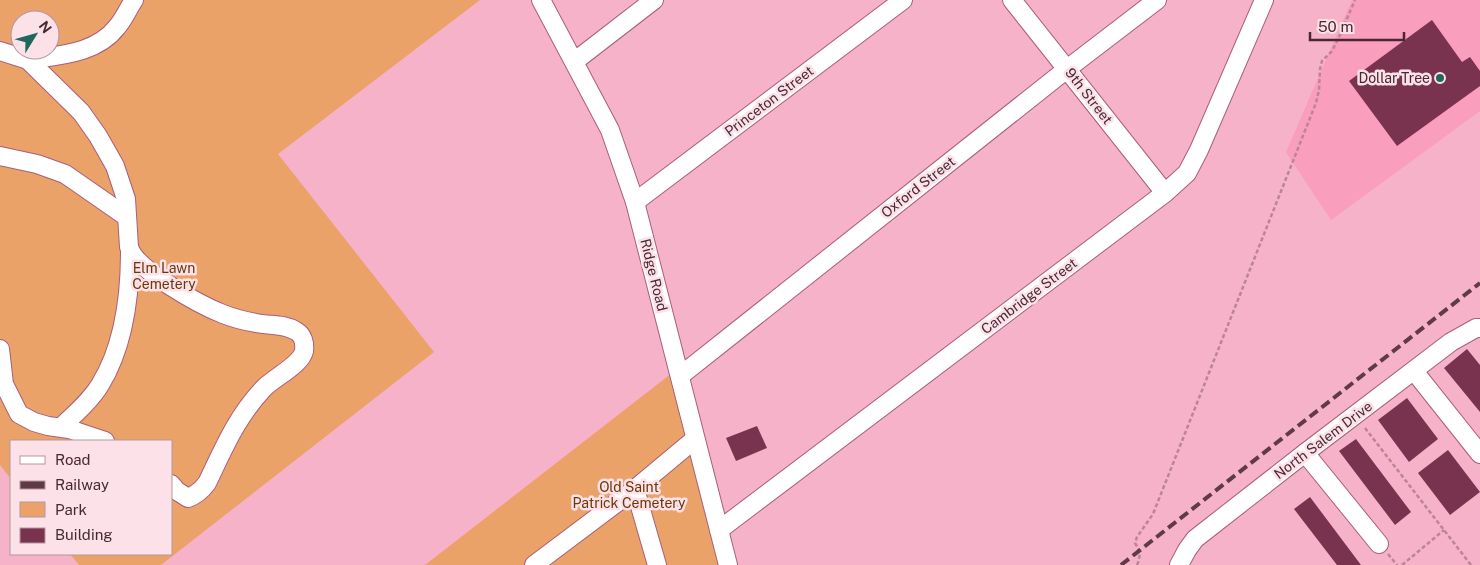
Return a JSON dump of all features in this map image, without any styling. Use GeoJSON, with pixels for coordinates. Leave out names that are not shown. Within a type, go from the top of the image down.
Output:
{"type":"FeatureCollection","features":[{"type":"Feature","properties":{"kind":"street"},"geometry":{"type":"LineString","coordinates":[[60,55],[96,46],[117,28],[134,0]]}},
{"type":"Feature","properties":{"kind":"street","name":"Ridge Road"},"geometry":{"type":"LineString","coordinates":[[541,0],[610,130],[635,202],[728,565]]}},
{"type":"Feature","properties":{"kind":"street"},"geometry":{"type":"LineString","coordinates":[[575,61],[654,0]]}},
{"type":"Feature","properties":{"kind":"street","name":"Princeton Street"},"geometry":{"type":"LineString","coordinates":[[635,202],[903,0]]}},
{"type":"Feature","properties":{"kind":"street","name":"9th Street"},"geometry":{"type":"LineString","coordinates":[[1012,0],[1166,193]]}},
{"type":"Feature","properties":{"kind":"street","name":"Oxford Street"},"geometry":{"type":"LineString","coordinates":[[680,376],[1067,69],[1157,0]]}},
{"type":"Feature","properties":{"kind":"street","name":"Cambridge Street"},"geometry":{"type":"LineString","coordinates":[[718,530],[1166,193],[1186,173],[1199,150],[1264,0]]}},
{"type":"Feature","properties":{"kind":"street"},"geometry":{"type":"LineString","coordinates":[[28,60],[81,112],[98,136],[115,166],[126,199],[130,274],[127,305],[119,339],[110,366],[99,386],[83,406],[61,427]]}},
{"type":"Feature","properties":{"kind":"street"},"geometry":{"type":"LineString","coordinates":[[0,156],[37,164],[64,174],[127,217]]}},
{"type":"Feature","properties":{"kind":"street"},"geometry":{"type":"LineString","coordinates":[[130,252],[146,268],[172,287],[224,315],[257,323],[278,324],[297,331],[302,336],[305,346],[304,354],[297,362],[264,388],[233,429],[202,490],[188,498],[172,485]]}},
{"type":"Feature","properties":{"kind":"street","name":"North Salem Drive"},"geometry":{"type":"LineString","coordinates":[[1179,565],[1195,539],[1451,342],[1476,328],[1480,328]]}},
{"type":"Feature","properties":{"kind":"street"},"geometry":{"type":"LineString","coordinates":[[0,348],[4,384],[19,414],[34,422],[61,427],[103,440]]}},
{"type":"Feature","properties":{"kind":"street"},"geometry":{"type":"LineString","coordinates":[[1414,371],[1480,454]]}},
{"type":"Feature","properties":{"kind":"street"},"geometry":{"type":"LineString","coordinates":[[534,565],[635,489],[696,439]]}},
{"type":"Feature","properties":{"kind":"street"},"geometry":{"type":"LineString","coordinates":[[1305,453],[1383,549]]}},
{"type":"Feature","properties":{"kind":"street"},"geometry":{"type":"LineString","coordinates":[[635,489],[657,565]]}},
{"type":"Feature","properties":{"kind":"path"},"geometry":{"type":"LineString","coordinates":[[1137,565],[1140,559],[1135,543],[1136,537],[1153,514],[1316,103],[1322,61],[1332,51],[1355,0]]}},
{"type":"Feature","properties":{"kind":"path"},"geometry":{"type":"LineString","coordinates":[[1365,428],[1472,565]]}},
{"type":"Feature","properties":{"kind":"path"},"geometry":{"type":"LineString","coordinates":[[1402,565],[1444,530]]}},
{"type":"Feature","properties":{"kind":"path"},"geometry":{"type":"LineString","coordinates":[[1383,549],[1397,565]]}},
{"type":"Feature","properties":{"kind":"shaded area"},"geometry":{"type":"Polygon","coordinates":[[[1352,0],[1480,0],[1480,111],[1331,220],[1286,152],[1352,0]]]}},
{"type":"Feature","properties":{"kind":"green space","name":"Elm Lawn Cemetery"},"geometry":{"type":"Polygon","coordinates":[[[0,0],[480,0],[278,154],[434,352],[161,565],[79,565],[71,555],[172,555],[172,440],[10,440],[10,478],[0,465],[0,0]]]}},
{"type":"Feature","properties":{"kind":"green space","name":"Old Saint Patrick Cemetery"},"geometry":{"type":"Polygon","coordinates":[[[672,373],[718,565],[425,565],[672,373]]]}},
{"type":"Feature","properties":{"kind":"building"},"geometry":{"type":"Polygon","coordinates":[[[1432,20],[1462,62],[1470,57],[1480,71],[1480,86],[1397,146],[1349,81],[1432,20]]]}},
{"type":"Feature","properties":{"kind":"building"},"geometry":{"type":"Polygon","coordinates":[[[1467,349],[1480,365],[1480,412],[1444,368],[1467,349]]]}},
{"type":"Feature","properties":{"kind":"building"},"geometry":{"type":"Polygon","coordinates":[[[1407,398],[1438,439],[1409,462],[1378,420],[1407,398]]]}},
{"type":"Feature","properties":{"kind":"building"},"geometry":{"type":"Polygon","coordinates":[[[757,426],[767,448],[736,461],[726,438],[757,426]]]}},
{"type":"Feature","properties":{"kind":"building"},"geometry":{"type":"Polygon","coordinates":[[[1356,439],[1411,512],[1395,525],[1339,451],[1356,439]]]}},
{"type":"Feature","properties":{"kind":"building"},"geometry":{"type":"Polygon","coordinates":[[[1448,450],[1480,492],[1450,515],[1418,473],[1448,450]]]}},
{"type":"Feature","properties":{"kind":"building"},"geometry":{"type":"Polygon","coordinates":[[[1310,497],[1361,565],[1337,565],[1294,509],[1310,497]]]}},
{"type":"Feature","properties":{"kind":"railway"},"geometry":{"type":"LineString","coordinates":[[1121,565],[1480,283]]}},
{"type":"Feature","properties":{"kind":"place","name":"Dollar Tree"},"geometry":{"type":"Point","coordinates":[1440,78]}}]}
